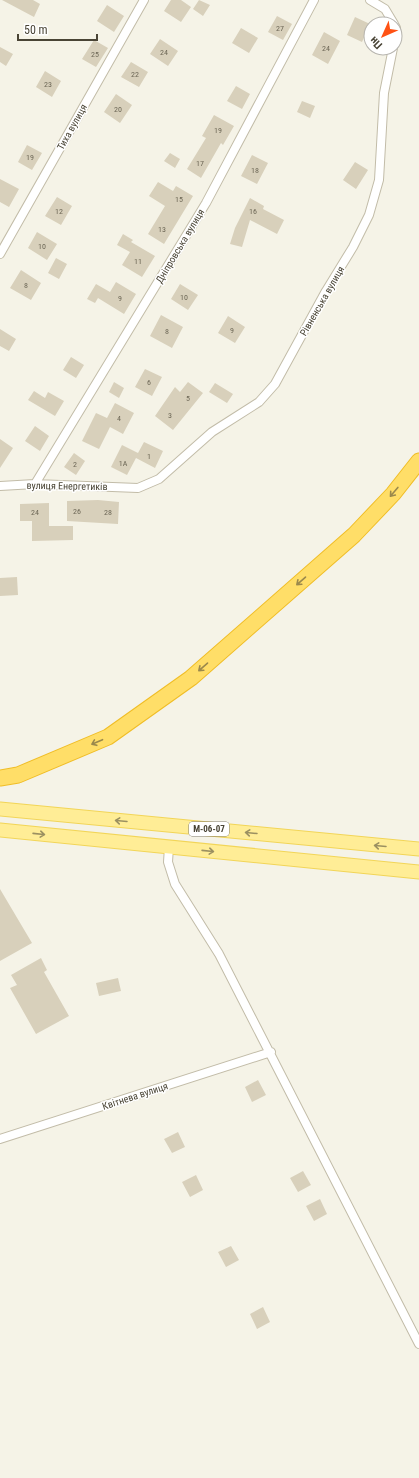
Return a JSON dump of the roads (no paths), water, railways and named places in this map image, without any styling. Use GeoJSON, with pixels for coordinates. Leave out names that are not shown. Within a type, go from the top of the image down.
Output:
{"type":"FeatureCollection","features":[{"type":"Feature","properties":{"kind":"highway"},"geometry":{"type":"LineString","coordinates":[[0,778],[18,775],[108,737],[191,678],[354,535],[393,494],[419,461]]}},
{"type":"Feature","properties":{"kind":"main road","name":"М-06-07"},"geometry":{"type":"LineString","coordinates":[[0,809],[419,849]]}},
{"type":"Feature","properties":{"kind":"main road","name":"М-06-07"},"geometry":{"type":"LineString","coordinates":[[0,830],[419,872]]}},
{"type":"Feature","properties":{"kind":"street","name":"Тиха вулиця"},"geometry":{"type":"LineString","coordinates":[[0,254],[144,0]]}},
{"type":"Feature","properties":{"kind":"street","name":"Дніпровська вулиця"},"geometry":{"type":"LineString","coordinates":[[35,484],[206,203],[314,0]]}},
{"type":"Feature","properties":{"kind":"street"},"geometry":{"type":"LineString","coordinates":[[370,0],[385,9],[389,16]]}},
{"type":"Feature","properties":{"kind":"street","name":"Рівненська вулиця"},"geometry":{"type":"LineString","coordinates":[[136,488],[159,479],[212,432],[259,402],[276,384],[326,291],[353,247],[369,215],[380,180],[384,93],[392,56]]}},
{"type":"Feature","properties":{"kind":"street","name":"вулиця Енергетиків"},"geometry":{"type":"LineString","coordinates":[[0,486],[35,484],[136,488]]}},
{"type":"Feature","properties":{"kind":"street"},"geometry":{"type":"LineString","coordinates":[[169,847],[168,862],[175,884],[219,954],[271,1052],[419,1344]]}},
{"type":"Feature","properties":{"kind":"street","name":"Квітнева вулиця"},"geometry":{"type":"LineString","coordinates":[[0,1139],[271,1052]]}}]}
